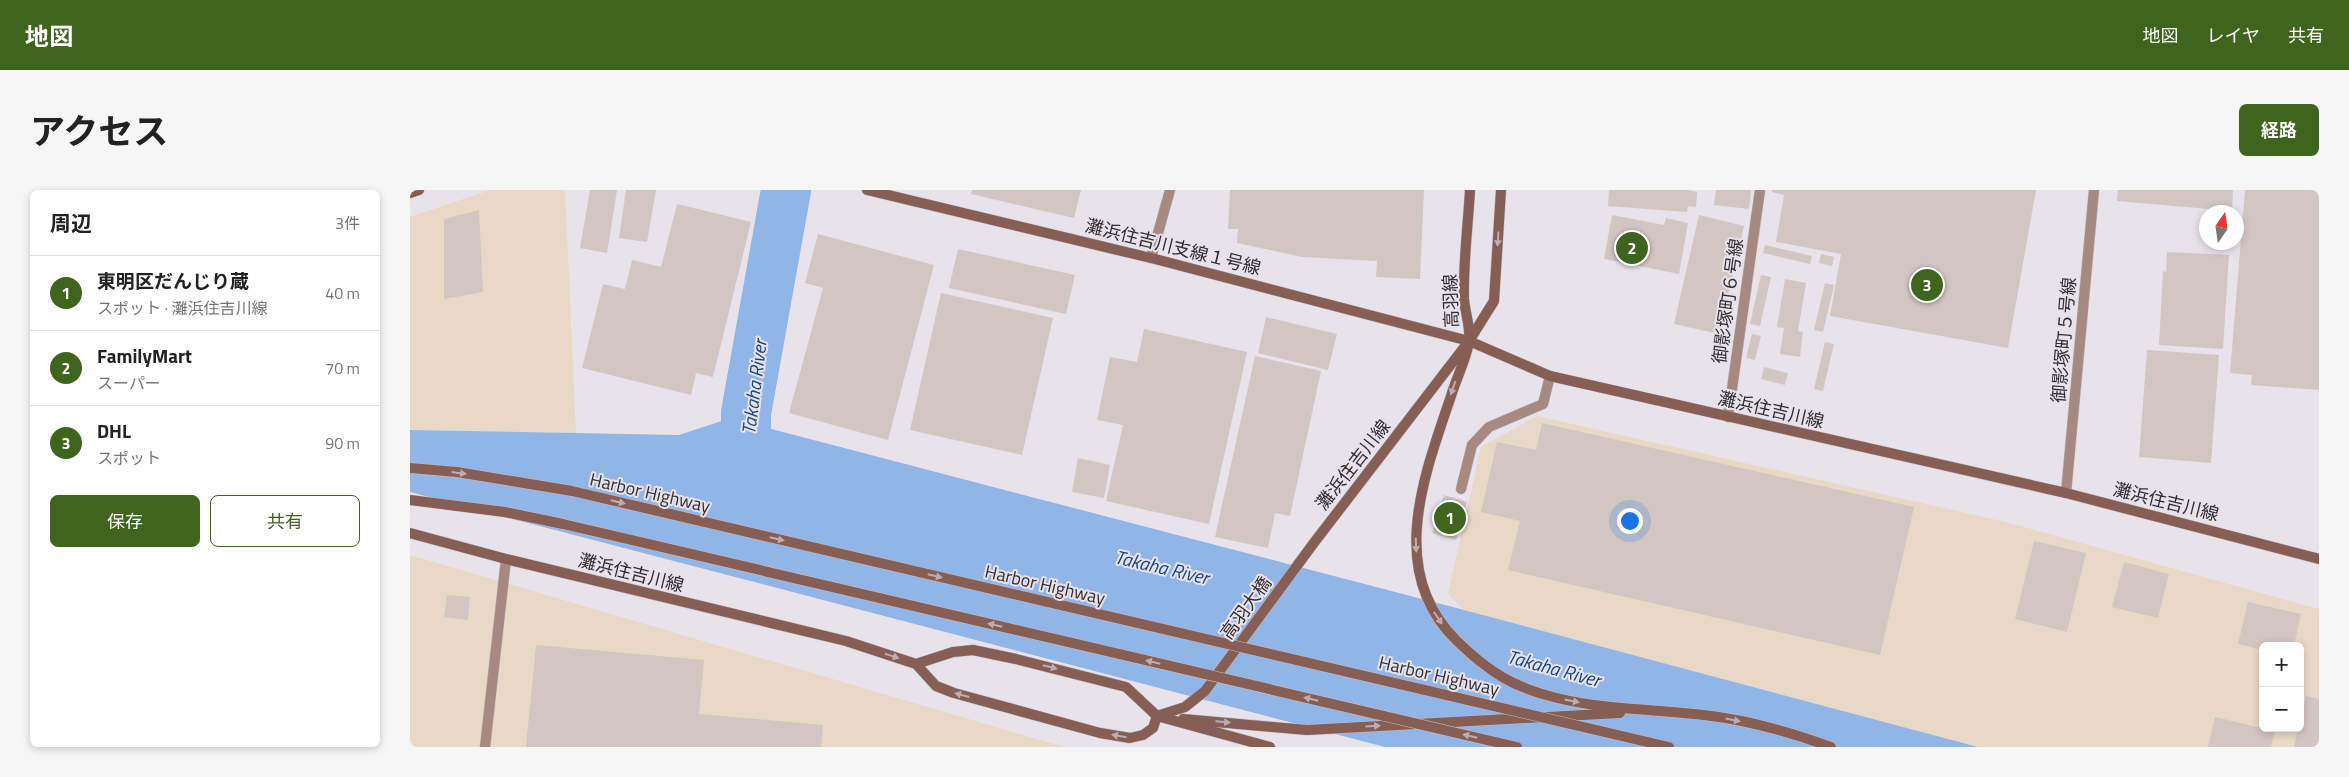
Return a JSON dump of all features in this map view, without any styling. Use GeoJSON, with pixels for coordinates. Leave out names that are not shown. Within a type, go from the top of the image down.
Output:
{"type":"FeatureCollection","features":[{"type":"Feature","properties":{"kind":"street"},"geometry":{"type":"LineString","coordinates":[[410,193],[419,190]]}},
{"type":"Feature","properties":{"kind":"street","name":"灘浜住吉川支線１号線"},"geometry":{"type":"LineString","coordinates":[[867,190],[1151,258],[1469,341]]}},
{"type":"Feature","properties":{"kind":"street"},"geometry":{"type":"LineString","coordinates":[[1151,258],[1170,190]]}},
{"type":"Feature","properties":{"kind":"street","name":"高羽線"},"geometry":{"type":"LineString","coordinates":[[1469,341],[1464,299],[1470,190]]}},
{"type":"Feature","properties":{"kind":"street","name":"高羽線"},"geometry":{"type":"LineString","coordinates":[[1469,341],[1494,301],[1501,190]]}},
{"type":"Feature","properties":{"kind":"street","name":"御影塚町６号線"},"geometry":{"type":"LineString","coordinates":[[1728,417],[1760,190]]}},
{"type":"Feature","properties":{"kind":"street","name":"御影塚町５号線"},"geometry":{"type":"LineString","coordinates":[[2066,494],[2094,190]]}},
{"type":"Feature","properties":{"kind":"street"},"geometry":{"type":"LineString","coordinates":[[1469,341],[1435,443],[1420,498],[1416,542],[1419,573],[1425,594],[1434,614],[1447,632],[1479,662],[1500,677],[1556,698],[1589,704],[1732,720],[1760,725],[1831,747]]}},
{"type":"Feature","properties":{"kind":"street","name":"灘浜住吉川線"},"geometry":{"type":"LineString","coordinates":[[1313,544],[1469,341],[1550,376],[2066,494],[2319,559]]}},
{"type":"Feature","properties":{"kind":"street"},"geometry":{"type":"LineString","coordinates":[[1460,489],[1472,445],[1489,428],[1543,404],[1550,376]]}},
{"type":"Feature","properties":{"kind":"street","name":"Harbor Highway"},"geometry":{"type":"LineString","coordinates":[[410,468],[457,472],[572,492],[1669,747]]}},
{"type":"Feature","properties":{"kind":"street"},"geometry":{"type":"LineString","coordinates":[[410,500],[505,512],[563,524],[1517,747]]}},
{"type":"Feature","properties":{"kind":"street","name":"灘浜住吉川線"},"geometry":{"type":"LineString","coordinates":[[410,533],[506,559],[846,641],[916,664]]}},
{"type":"Feature","properties":{"kind":"street","name":"高羽大橋"},"geometry":{"type":"LineString","coordinates":[[1157,716],[1185,707],[1205,691],[1313,544]]}},
{"type":"Feature","properties":{"kind":"street"},"geometry":{"type":"LineString","coordinates":[[485,747],[506,559]]}},
{"type":"Feature","properties":{"kind":"street"},"geometry":{"type":"LineString","coordinates":[[1157,716],[1153,728],[1143,735],[1130,738],[1100,733],[954,693],[936,686],[916,664],[953,652],[973,650],[1016,659],[1126,687],[1157,716],[1270,747]]}},
{"type":"Feature","properties":{"kind":"street"},"geometry":{"type":"LineString","coordinates":[[1157,716],[1307,730],[1648,711]]}},
{"type":"Feature","properties":{"kind":"shaded area"},"geometry":{"type":"Polygon","coordinates":[[[490,190],[565,190],[576,433],[410,430],[410,217],[490,190]]]}},
{"type":"Feature","properties":{"kind":"shaded area"},"geometry":{"type":"Polygon","coordinates":[[[1537,416],[2006,522],[2319,609],[2319,747],[1978,747],[1464,610],[1448,594],[1481,447],[1537,416]]]}},
{"type":"Feature","properties":{"kind":"shaded area"},"geometry":{"type":"Polygon","coordinates":[[[410,555],[1064,747],[410,747],[410,555]]]}},
{"type":"Feature","properties":{"kind":"water"},"geometry":{"type":"Polygon","coordinates":[[[737,416],[760,426],[1978,747],[1385,747],[410,492],[410,430],[679,435],[737,416]]]}},
{"type":"Feature","properties":{"kind":"building"},"geometry":{"type":"Polygon","coordinates":[[[590,190],[617,190],[607,253],[580,248],[590,190]]]}},
{"type":"Feature","properties":{"kind":"building"},"geometry":{"type":"Polygon","coordinates":[[[626,190],[656,190],[647,242],[619,238],[626,190]]]}},
{"type":"Feature","properties":{"kind":"building"},"geometry":{"type":"Polygon","coordinates":[[[972,190],[1081,190],[1074,218],[971,194],[972,190]]]}},
{"type":"Feature","properties":{"kind":"building"},"geometry":{"type":"Polygon","coordinates":[[[1230,190],[1424,190],[1420,279],[1376,277],[1377,261],[1302,257],[1237,243],[1238,229],[1228,229],[1230,190]]]}},
{"type":"Feature","properties":{"kind":"building"},"geometry":{"type":"Polygon","coordinates":[[[1609,190],[1688,190],[1697,192],[1696,207],[1688,206],[1687,212],[1608,206],[1609,190]]]}},
{"type":"Feature","properties":{"kind":"building"},"geometry":{"type":"Polygon","coordinates":[[[1716,190],[1751,190],[1749,209],[1714,205],[1716,190]]]}},
{"type":"Feature","properties":{"kind":"building"},"geometry":{"type":"Polygon","coordinates":[[[1772,190],[2036,190],[2008,348],[1830,316],[1841,254],[1776,242],[1784,195],[1772,192],[1772,190]]]}},
{"type":"Feature","properties":{"kind":"building"},"geometry":{"type":"Polygon","coordinates":[[[2118,190],[2233,190],[2232,205],[2199,205],[2199,208],[2117,201],[2118,190]]]}},
{"type":"Feature","properties":{"kind":"building"},"geometry":{"type":"Polygon","coordinates":[[[2245,190],[2319,190],[2319,390],[2251,385],[2252,375],[2230,373],[2240,250],[2244,250],[2245,190]]]}},
{"type":"Feature","properties":{"kind":"building"},"geometry":{"type":"Polygon","coordinates":[[[677,204],[751,222],[713,377],[696,373],[691,395],[582,368],[603,284],[625,289],[632,260],[661,267],[677,204]]]}},
{"type":"Feature","properties":{"kind":"building"},"geometry":{"type":"Polygon","coordinates":[[[479,210],[483,292],[444,299],[444,219],[479,210]]]}},
{"type":"Feature","properties":{"kind":"building"},"geometry":{"type":"Polygon","coordinates":[[[1612,215],[1664,225],[1666,218],[1688,223],[1679,274],[1604,259],[1612,215]]]}},
{"type":"Feature","properties":{"kind":"building"},"geometry":{"type":"Polygon","coordinates":[[[1699,215],[1744,226],[1719,334],[1674,324],[1699,215]]]}},
{"type":"Feature","properties":{"kind":"building"},"geometry":{"type":"Polygon","coordinates":[[[818,234],[934,265],[888,440],[789,413],[823,288],[805,283],[818,234]]]}},
{"type":"Feature","properties":{"kind":"building"},"geometry":{"type":"Polygon","coordinates":[[[1765,245],[1812,256],[1810,264],[1763,253],[1765,245]]]}},
{"type":"Feature","properties":{"kind":"building"},"geometry":{"type":"Polygon","coordinates":[[[958,249],[1075,275],[1066,314],[949,288],[958,249]]]}},
{"type":"Feature","properties":{"kind":"building"},"geometry":{"type":"Polygon","coordinates":[[[2167,252],[2229,255],[2223,349],[2159,345],[2163,271],[2166,272],[2167,252]]]}},
{"type":"Feature","properties":{"kind":"building"},"geometry":{"type":"Polygon","coordinates":[[[1821,254],[1834,257],[1832,266],[1819,263],[1821,254]]]}},
{"type":"Feature","properties":{"kind":"building"},"geometry":{"type":"Polygon","coordinates":[[[1761,275],[1771,277],[1760,326],[1750,324],[1761,275]]]}},
{"type":"Feature","properties":{"kind":"building"},"geometry":{"type":"Polygon","coordinates":[[[1785,279],[1806,283],[1798,331],[1803,332],[1800,357],[1780,354],[1784,328],[1777,327],[1785,279]]]}},
{"type":"Feature","properties":{"kind":"building"},"geometry":{"type":"Polygon","coordinates":[[[1825,283],[1834,285],[1823,332],[1814,330],[1825,283]]]}},
{"type":"Feature","properties":{"kind":"building"},"geometry":{"type":"Polygon","coordinates":[[[941,293],[1053,318],[1022,455],[910,430],[941,293]]]}},
{"type":"Feature","properties":{"kind":"building"},"geometry":{"type":"Polygon","coordinates":[[[1266,317],[1337,334],[1328,370],[1258,353],[1266,317]]]}},
{"type":"Feature","properties":{"kind":"building"},"geometry":{"type":"Polygon","coordinates":[[[1144,329],[1247,352],[1209,524],[1106,501],[1123,425],[1097,420],[1110,357],[1137,362],[1144,329]]]}},
{"type":"Feature","properties":{"kind":"building"},"geometry":{"type":"Polygon","coordinates":[[[1752,334],[1761,336],[1755,360],[1746,358],[1752,334]]]}},
{"type":"Feature","properties":{"kind":"building"},"geometry":{"type":"Polygon","coordinates":[[[1825,342],[1834,344],[1823,391],[1814,389],[1825,342]]]}},
{"type":"Feature","properties":{"kind":"building"},"geometry":{"type":"Polygon","coordinates":[[[2147,350],[2219,355],[2211,463],[2139,457],[2147,350]]]}},
{"type":"Feature","properties":{"kind":"building"},"geometry":{"type":"Polygon","coordinates":[[[1255,356],[1321,371],[1290,516],[1275,513],[1268,548],[1215,537],[1255,356]]]}},
{"type":"Feature","properties":{"kind":"building"},"geometry":{"type":"Polygon","coordinates":[[[1764,367],[1788,373],[1785,385],[1761,379],[1764,367]]]}},
{"type":"Feature","properties":{"kind":"building"},"geometry":{"type":"Polygon","coordinates":[[[1542,423],[1914,507],[1880,655],[1508,570],[1520,521],[1481,512],[1497,442],[1536,450],[1542,423]]]}},
{"type":"Feature","properties":{"kind":"building"},"geometry":{"type":"Polygon","coordinates":[[[1078,458],[1110,465],[1104,498],[1072,492],[1078,458]]]}},
{"type":"Feature","properties":{"kind":"building"},"geometry":{"type":"Polygon","coordinates":[[[1444,495],[1467,502],[1456,540],[1432,533],[1444,495]]]}},
{"type":"Feature","properties":{"kind":"building"},"geometry":{"type":"Polygon","coordinates":[[[2034,541],[2086,553],[2067,632],[2015,619],[2034,541]]]}},
{"type":"Feature","properties":{"kind":"building"},"geometry":{"type":"Polygon","coordinates":[[[2124,562],[2169,574],[2158,618],[2112,607],[2124,562]]]}},
{"type":"Feature","properties":{"kind":"building"},"geometry":{"type":"Polygon","coordinates":[[[447,595],[470,597],[468,620],[444,617],[447,595]]]}},
{"type":"Feature","properties":{"kind":"building"},"geometry":{"type":"Polygon","coordinates":[[[2248,602],[2301,614],[2295,642],[2259,642],[2259,649],[2238,644],[2248,602]]]}},
{"type":"Feature","properties":{"kind":"building"},"geometry":{"type":"Polygon","coordinates":[[[536,645],[704,660],[699,714],[823,725],[821,747],[526,747],[536,645]]]}},
{"type":"Feature","properties":{"kind":"building"},"geometry":{"type":"Polygon","coordinates":[[[2306,696],[2319,699],[2319,747],[2294,747],[2297,732],[2304,732],[2306,696]]]}},
{"type":"Feature","properties":{"kind":"building"},"geometry":{"type":"Polygon","coordinates":[[[2215,717],[2259,727],[2259,732],[2275,732],[2271,747],[2208,747],[2215,717]]]}},
{"type":"Feature","properties":{"kind":"waterway","name":"Takaha River"},"geometry":{"type":"LineString","coordinates":[[746,470],[746,413],[786,190]]}},
{"type":"Feature","properties":{"kind":"place","name":"FamilyMart"},"geometry":{"type":"Point","coordinates":[1632,248]}},
{"type":"Feature","properties":{"kind":"place","name":"DHL"},"geometry":{"type":"Point","coordinates":[1927,285]}},
{"type":"Feature","properties":{"kind":"place","name":"東明区だんじり蔵"},"geometry":{"type":"Point","coordinates":[1450,518]}}]}
